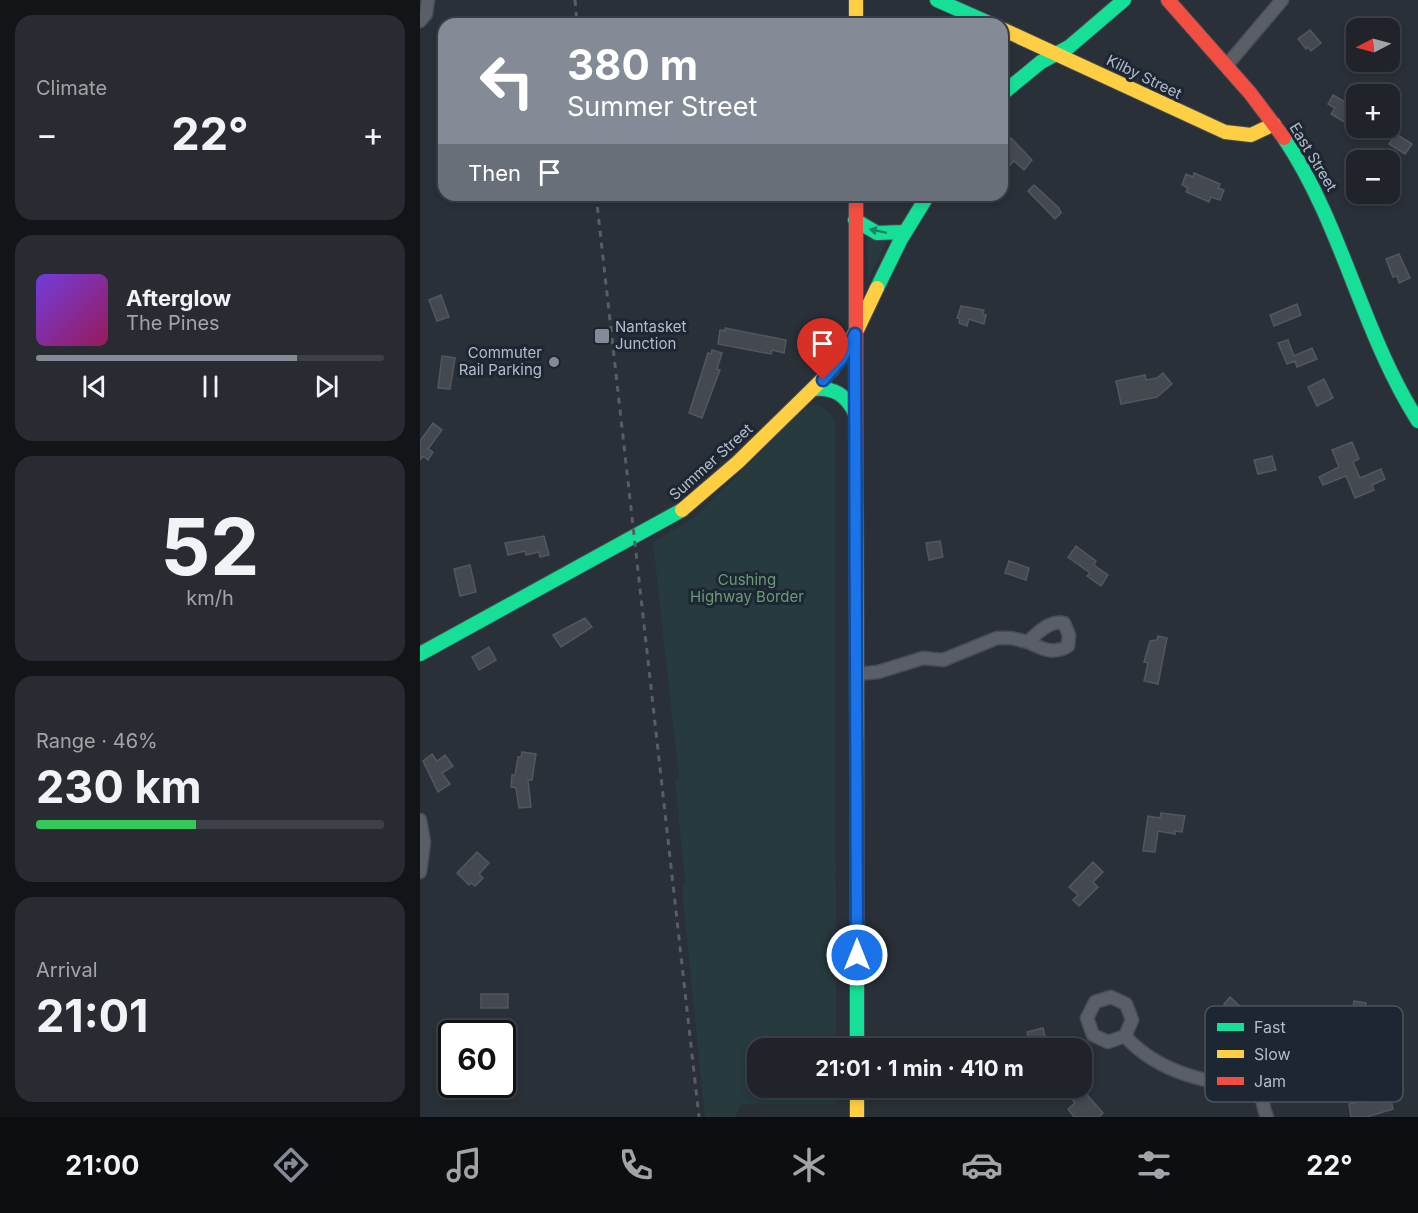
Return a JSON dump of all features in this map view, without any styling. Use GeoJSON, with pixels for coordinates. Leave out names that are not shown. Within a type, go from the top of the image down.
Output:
{"type":"FeatureCollection","features":[{"type":"Feature","properties":{"kind":"main road"},"geometry":{"type":"LineString","coordinates":[[856,0],[856,18]]}},
{"type":"Feature","properties":{"kind":"main road"},"geometry":{"type":"LineString","coordinates":[[937,0],[978,18]]}},
{"type":"Feature","properties":{"kind":"main road"},"geometry":{"type":"LineString","coordinates":[[1008,89],[1041,62],[1069,47],[1124,0]]}},
{"type":"Feature","properties":{"kind":"main road","name":"East Street"},"geometry":{"type":"LineString","coordinates":[[1168,0],[1195,33],[1227,65],[1274,124],[1297,158],[1324,209],[1380,354],[1396,386],[1418,421]]}},
{"type":"Feature","properties":{"kind":"main road","name":"Kilby Street"},"geometry":{"type":"LineString","coordinates":[[1008,32],[1226,132],[1252,135],[1274,124]]}},
{"type":"Feature","properties":{"kind":"main road"},"geometry":{"type":"LineString","coordinates":[[855,201],[857,1038]]}},
{"type":"Feature","properties":{"kind":"main road","name":"Summer Street"},"geometry":{"type":"LineString","coordinates":[[420,654],[677,515],[712,487],[832,370],[855,334],[903,232],[924,201]]}},
{"type":"Feature","properties":{"kind":"main road"},"geometry":{"type":"LineString","coordinates":[[855,220],[877,233],[903,232]]}},
{"type":"Feature","properties":{"kind":"main road"},"geometry":{"type":"LineString","coordinates":[[813,389],[822,387],[837,391],[851,403],[855,413]]}},
{"type":"Feature","properties":{"kind":"main road"},"geometry":{"type":"LineString","coordinates":[[857,1098],[857,1117]]}},
{"type":"Feature","properties":{"kind":"street"},"geometry":{"type":"LineString","coordinates":[[420,21],[426,14],[428,0]]}},
{"type":"Feature","properties":{"kind":"street"},"geometry":{"type":"LineString","coordinates":[[1227,65],[1282,0]]}},
{"type":"Feature","properties":{"kind":"street"},"geometry":{"type":"LineString","coordinates":[[856,674],[878,672],[923,658],[943,660],[992,639],[1011,638],[1028,642]]}},
{"type":"Feature","properties":{"kind":"street"},"geometry":{"type":"LineString","coordinates":[[420,820],[424,842],[420,872]]}},
{"type":"Feature","properties":{"kind":"street"},"geometry":{"type":"LineString","coordinates":[[1125,1036],[1148,1058],[1173,1071],[1205,1078]]}},
{"type":"Feature","properties":{"kind":"street"},"geometry":{"type":"LineString","coordinates":[[1262,1102],[1267,1117]]}},
{"type":"Feature","properties":{"kind":"green space"},"geometry":{"type":"Polygon","coordinates":[[[867,239],[887,240],[868,281],[867,239]]]}},
{"type":"Feature","properties":{"kind":"green space","name":"Cushing Highway Border"},"geometry":{"type":"Polygon","coordinates":[[[812,405],[821,407],[832,417],[835,425],[836,1038],[747,1038],[747,1098],[836,1098],[836,1104],[741,1104],[735,1117],[705,1117],[682,888],[685,882],[675,780],[679,778],[653,542],[695,517],[804,409],[812,405]]]}},
{"type":"Feature","properties":{"kind":"building"},"geometry":{"type":"Polygon","coordinates":[[[1310,30],[1321,43],[1311,51],[1308,47],[1306,49],[1298,39],[1310,30]]]}},
{"type":"Feature","properties":{"kind":"building"},"geometry":{"type":"Polygon","coordinates":[[[1333,95],[1346,103],[1346,123],[1331,114],[1335,108],[1328,104],[1333,95]]]}},
{"type":"Feature","properties":{"kind":"building"},"geometry":{"type":"Polygon","coordinates":[[[1400,136],[1412,144],[1405,154],[1389,144],[1393,138],[1400,136]]]}},
{"type":"Feature","properties":{"kind":"building"},"geometry":{"type":"Polygon","coordinates":[[[1011,138],[1032,160],[1024,170],[1014,161],[1010,165],[1008,164],[1008,141],[1011,138]]]}},
{"type":"Feature","properties":{"kind":"building"},"geometry":{"type":"Polygon","coordinates":[[[1194,173],[1220,184],[1218,188],[1224,190],[1220,200],[1211,197],[1209,202],[1186,192],[1188,188],[1182,185],[1186,174],[1193,177],[1194,173]]]}},
{"type":"Feature","properties":{"kind":"building"},"geometry":{"type":"Polygon","coordinates":[[[1034,185],[1059,208],[1061,213],[1055,219],[1028,191],[1034,185]]]}},
{"type":"Feature","properties":{"kind":"building"},"geometry":{"type":"Polygon","coordinates":[[[1399,254],[1410,278],[1399,283],[1397,276],[1393,277],[1386,259],[1399,254]]]}},
{"type":"Feature","properties":{"kind":"building"},"geometry":{"type":"Polygon","coordinates":[[[441,295],[449,317],[437,321],[429,300],[441,295]]]}},
{"type":"Feature","properties":{"kind":"building"},"geometry":{"type":"Polygon","coordinates":[[[1297,304],[1301,315],[1274,326],[1270,315],[1297,304]]]}},
{"type":"Feature","properties":{"kind":"building"},"geometry":{"type":"Polygon","coordinates":[[[961,306],[984,310],[983,314],[986,315],[984,324],[969,319],[967,326],[959,323],[960,319],[957,318],[961,306]]]}},
{"type":"Feature","properties":{"kind":"building"},"geometry":{"type":"Polygon","coordinates":[[[725,328],[786,340],[784,353],[772,350],[771,354],[718,344],[720,330],[725,331],[725,328]]]}},
{"type":"Feature","properties":{"kind":"building"},"geometry":{"type":"Polygon","coordinates":[[[1288,340],[1294,356],[1312,348],[1317,359],[1297,367],[1295,361],[1287,364],[1278,343],[1288,340]]]}},
{"type":"Feature","properties":{"kind":"building"},"geometry":{"type":"Polygon","coordinates":[[[712,350],[722,353],[717,369],[720,370],[702,418],[689,413],[708,353],[711,354],[712,350]]]}},
{"type":"Feature","properties":{"kind":"building"},"geometry":{"type":"Polygon","coordinates":[[[442,356],[455,358],[450,389],[438,388],[442,356]]]}},
{"type":"Feature","properties":{"kind":"building"},"geometry":{"type":"Polygon","coordinates":[[[1163,373],[1172,384],[1157,397],[1121,404],[1116,381],[1145,375],[1146,380],[1157,378],[1163,373]]]}},
{"type":"Feature","properties":{"kind":"building"},"geometry":{"type":"Polygon","coordinates":[[[1324,379],[1333,398],[1317,406],[1308,387],[1324,379]]]}},
{"type":"Feature","properties":{"kind":"building"},"geometry":{"type":"Polygon","coordinates":[[[433,423],[442,430],[428,449],[433,452],[428,460],[423,456],[420,460],[420,441],[433,423]]]}},
{"type":"Feature","properties":{"kind":"building"},"geometry":{"type":"Polygon","coordinates":[[[1352,442],[1359,459],[1353,462],[1360,478],[1381,469],[1385,479],[1372,485],[1374,490],[1355,498],[1346,476],[1323,485],[1319,477],[1339,467],[1332,450],[1352,442]]]}},
{"type":"Feature","properties":{"kind":"building"},"geometry":{"type":"Polygon","coordinates":[[[1272,456],[1276,470],[1258,474],[1254,460],[1272,456]]]}},
{"type":"Feature","properties":{"kind":"building"},"geometry":{"type":"Polygon","coordinates":[[[544,536],[549,555],[540,557],[539,552],[526,555],[525,551],[508,555],[505,543],[544,536]]]}},
{"type":"Feature","properties":{"kind":"building"},"geometry":{"type":"Polygon","coordinates":[[[940,541],[943,557],[929,560],[926,543],[940,541]]]}},
{"type":"Feature","properties":{"kind":"building"},"geometry":{"type":"Polygon","coordinates":[[[1076,546],[1096,561],[1094,565],[1108,575],[1101,586],[1087,576],[1090,573],[1068,557],[1076,546]]]}},
{"type":"Feature","properties":{"kind":"building"},"geometry":{"type":"Polygon","coordinates":[[[1009,561],[1029,568],[1026,580],[1005,573],[1009,561]]]}},
{"type":"Feature","properties":{"kind":"building"},"geometry":{"type":"Polygon","coordinates":[[[470,565],[476,592],[460,596],[454,569],[470,565]]]}},
{"type":"Feature","properties":{"kind":"building"},"geometry":{"type":"Polygon","coordinates":[[[585,618],[592,627],[561,647],[553,635],[585,618]]]}},
{"type":"Feature","properties":{"kind":"building"},"geometry":{"type":"Polygon","coordinates":[[[1158,636],[1167,638],[1158,684],[1144,681],[1148,663],[1144,662],[1150,641],[1157,640],[1158,636]]]}},
{"type":"Feature","properties":{"kind":"building"},"geometry":{"type":"Polygon","coordinates":[[[489,647],[496,660],[479,670],[472,657],[489,647]]]}},
{"type":"Feature","properties":{"kind":"building"},"geometry":{"type":"Polygon","coordinates":[[[522,752],[536,754],[532,780],[528,780],[531,807],[519,808],[516,788],[511,787],[512,775],[515,775],[518,757],[521,757],[522,752]]]}},
{"type":"Feature","properties":{"kind":"building"},"geometry":{"type":"Polygon","coordinates":[[[432,754],[437,761],[445,755],[453,766],[442,773],[450,784],[438,792],[423,761],[432,754]]]}},
{"type":"Feature","properties":{"kind":"building"},"geometry":{"type":"Polygon","coordinates":[[[1161,813],[1185,816],[1182,832],[1175,831],[1175,834],[1158,831],[1155,852],[1143,851],[1148,816],[1160,818],[1161,813]]]}},
{"type":"Feature","properties":{"kind":"building"},"geometry":{"type":"Polygon","coordinates":[[[477,852],[489,863],[479,874],[483,878],[475,886],[471,883],[469,885],[457,873],[477,852]]]}},
{"type":"Feature","properties":{"kind":"building"},"geometry":{"type":"Polygon","coordinates":[[[1093,862],[1103,872],[1093,882],[1098,887],[1079,906],[1073,900],[1078,895],[1069,887],[1093,862]]]}},
{"type":"Feature","properties":{"kind":"building"},"geometry":{"type":"Polygon","coordinates":[[[481,994],[508,994],[508,1008],[481,1008],[481,994]]]}},
{"type":"Feature","properties":{"kind":"building"},"geometry":{"type":"Polygon","coordinates":[[[1230,997],[1240,1006],[1226,1006],[1224,1004],[1230,997]]]}},
{"type":"Feature","properties":{"kind":"building"},"geometry":{"type":"Polygon","coordinates":[[[1354,1001],[1366,1003],[1366,1006],[1353,1006],[1354,1001]]]}},
{"type":"Feature","properties":{"kind":"building"},"geometry":{"type":"Polygon","coordinates":[[[1043,1028],[1046,1038],[1028,1038],[1027,1032],[1043,1028]]]}},
{"type":"Feature","properties":{"kind":"building"},"geometry":{"type":"Polygon","coordinates":[[[1071,1098],[1090,1098],[1103,1113],[1099,1117],[1074,1117],[1068,1109],[1075,1103],[1071,1098]]]}},
{"type":"Feature","properties":{"kind":"building"},"geometry":{"type":"Polygon","coordinates":[[[1392,1102],[1393,1109],[1367,1117],[1351,1117],[1349,1104],[1392,1102]]]}},
{"type":"Feature","properties":{"kind":"railway"},"geometry":{"type":"LineString","coordinates":[[575,0],[576,18]]}},
{"type":"Feature","properties":{"kind":"railway"},"geometry":{"type":"LineString","coordinates":[[597,201],[699,1117]]}},
{"type":"Feature","properties":{"kind":"traffic: fast"},"geometry":{"type":"LineString","coordinates":[[937,0],[978,18]]}},
{"type":"Feature","properties":{"kind":"traffic: fast"},"geometry":{"type":"LineString","coordinates":[[1008,89],[1041,62],[1069,47],[1124,0]]}},
{"type":"Feature","properties":{"kind":"traffic: fast"},"geometry":{"type":"LineString","coordinates":[[1284,138],[1322,207],[1381,351],[1418,421]]}},
{"type":"Feature","properties":{"kind":"traffic: fast"},"geometry":{"type":"LineString","coordinates":[[877,288],[901,239],[924,201]]}},
{"type":"Feature","properties":{"kind":"traffic: fast"},"geometry":{"type":"LineString","coordinates":[[855,220],[877,233],[903,232]]}},
{"type":"Feature","properties":{"kind":"traffic: fast"},"geometry":{"type":"LineString","coordinates":[[813,389],[833,391],[848,401],[855,413]]}},
{"type":"Feature","properties":{"kind":"traffic: fast"},"geometry":{"type":"LineString","coordinates":[[420,654],[682,510]]}},
{"type":"Feature","properties":{"kind":"traffic: fast"},"geometry":{"type":"LineString","coordinates":[[857,736],[857,1038]]}},
{"type":"Feature","properties":{"kind":"traffic: slow"},"geometry":{"type":"LineString","coordinates":[[856,0],[856,18]]}},
{"type":"Feature","properties":{"kind":"traffic: slow"},"geometry":{"type":"LineString","coordinates":[[1008,32],[1225,132],[1251,135],[1274,124]]}},
{"type":"Feature","properties":{"kind":"traffic: slow"},"geometry":{"type":"LineString","coordinates":[[682,510],[738,462],[832,370],[858,328],[877,288]]}},
{"type":"Feature","properties":{"kind":"traffic: slow"},"geometry":{"type":"LineString","coordinates":[[856,487],[857,736]]}},
{"type":"Feature","properties":{"kind":"traffic: slow"},"geometry":{"type":"LineString","coordinates":[[857,1098],[857,1117]]}},
{"type":"Feature","properties":{"kind":"traffic: jam"},"geometry":{"type":"LineString","coordinates":[[1168,0],[1250,93],[1284,138]]}},
{"type":"Feature","properties":{"kind":"traffic: jam"},"geometry":{"type":"LineString","coordinates":[[856,201],[856,487]]}},
{"type":"Feature","properties":{"kind":"place","name":"Nantasket Junction"},"geometry":{"type":"Point","coordinates":[602,336]}},
{"type":"Feature","properties":{"kind":"place","name":"Commuter Rail Parking"},"geometry":{"type":"Point","coordinates":[554,362]}},
{"type":"Feature","properties":{"kind":"route"},"geometry":{"type":"LineString","coordinates":[[823,380],[842,358],[855,334],[857,955]]}}]}
